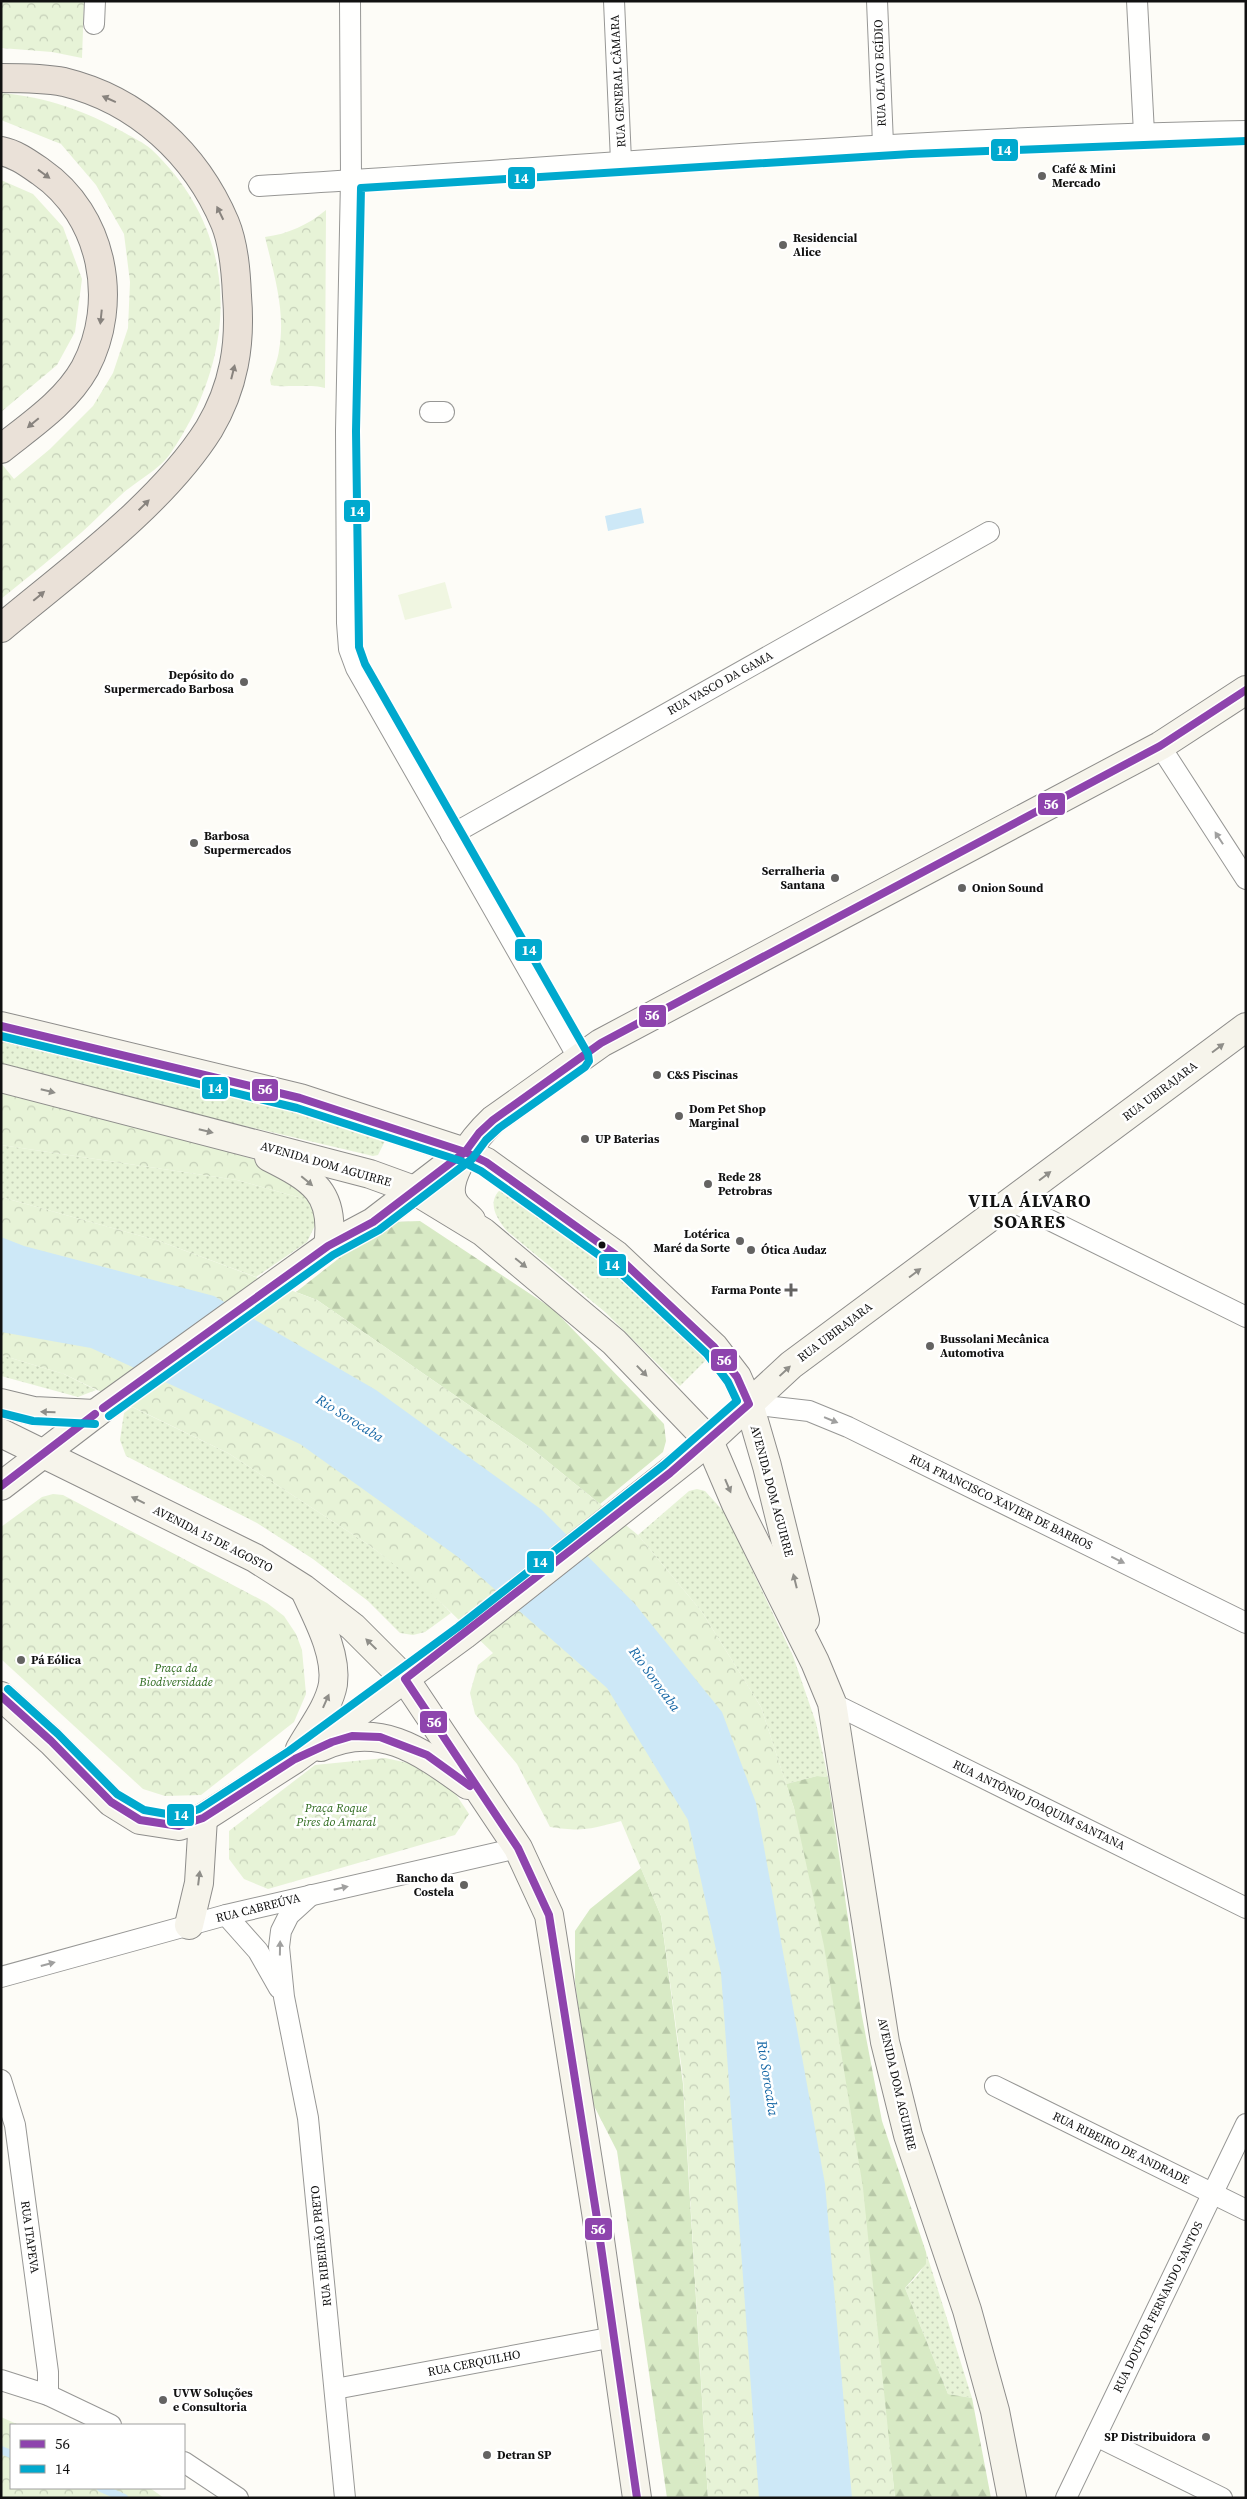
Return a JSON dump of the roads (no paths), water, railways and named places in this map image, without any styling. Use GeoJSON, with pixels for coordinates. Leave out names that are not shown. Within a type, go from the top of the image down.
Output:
{"type":"FeatureCollection","features":[{"type":"Feature","properties":{"kind":"highway"},"geometry":{"type":"LineString","coordinates":[[1,78],[30,78],[64,82],[127,107],[158,129],[186,157],[209,191],[225,224],[235,269],[239,343],[234,371],[226,396],[209,428],[191,455],[168,481],[108,538],[1,628]]}},
{"type":"Feature","properties":{"kind":"highway"},"geometry":{"type":"LineString","coordinates":[[1,151],[24,160],[65,192],[78,210],[97,247],[102,269],[102,321],[96,345],[84,369],[64,397],[1,449]]}},
{"type":"Feature","properties":{"kind":"main road"},"geometry":{"type":"LineString","coordinates":[[483,1232],[454,1203],[451,1194],[452,1181],[465,1152],[479,1133],[493,1120],[610,1038],[1160,746],[1246,690]]}},
{"type":"Feature","properties":{"kind":"main road","name":"AVENIDA DOM AGUIRRE"},"geometry":{"type":"LineString","coordinates":[[1,1026],[300,1098],[465,1152],[486,1162],[616,1255],[714,1347],[737,1377],[749,1404],[767,1466],[815,1662]]}},
{"type":"Feature","properties":{"kind":"main road","name":"RUA UBIRAJARA"},"geometry":{"type":"LineString","coordinates":[[405,1679],[649,1490],[709,1441],[791,1365],[1246,1027]]}},
{"type":"Feature","properties":{"kind":"main road","name":"AVENIDA DOM AGUIRRE"},"geometry":{"type":"LineString","coordinates":[[1,1078],[370,1174],[414,1190],[483,1232],[614,1342],[709,1441],[768,1570],[815,1662],[832,1703],[885,2042],[908,2135],[967,2310],[1017,2496]]}},
{"type":"Feature","properties":{"kind":"main road"},"geometry":{"type":"LineString","coordinates":[[235,1139],[296,1171],[325,1198],[331,1226],[321,1251]]}},
{"type":"Feature","properties":{"kind":"main road"},"geometry":{"type":"LineString","coordinates":[[1,1486],[43,1452],[321,1251],[373,1222],[465,1152]]}},
{"type":"Feature","properties":{"kind":"main road"},"geometry":{"type":"LineString","coordinates":[[1,1403],[34,1411],[99,1411]]}},
{"type":"Feature","properties":{"kind":"main road","name":"AVENIDA 15 DE AGOSTO"},"geometry":{"type":"LineString","coordinates":[[1,1433],[255,1558],[304,1589],[354,1627],[405,1679],[480,1794],[518,1848],[549,1915],[637,2498]]}},
{"type":"Feature","properties":{"kind":"main road"},"geometry":{"type":"LineString","coordinates":[[295,1759],[328,1700],[333,1684],[332,1663],[318,1620],[304,1589]]}},
{"type":"Feature","properties":{"kind":"main road"},"geometry":{"type":"LineString","coordinates":[[1,1696],[50,1741],[111,1802],[140,1820],[179,1826],[203,1818],[295,1759],[367,1704],[405,1679]]}},
{"type":"Feature","properties":{"kind":"main road"},"geometry":{"type":"LineString","coordinates":[[295,1759],[332,1742],[352,1736],[370,1735],[427,1756],[480,1794]]}},
{"type":"Feature","properties":{"kind":"main road"},"geometry":{"type":"LineString","coordinates":[[190,1925],[199,1883],[203,1818]]}},
{"type":"Feature","properties":{"kind":"street"},"geometry":{"type":"LineString","coordinates":[[94,24],[95,1]]}},
{"type":"Feature","properties":{"kind":"street"},"geometry":{"type":"LineString","coordinates":[[350,1],[351,179],[346,431],[347,623],[349,650],[356,668],[579,1059]]}},
{"type":"Feature","properties":{"kind":"street","name":"RUA GENERAL CÂMARA"},"geometry":{"type":"LineString","coordinates":[[614,1],[621,161]]}},
{"type":"Feature","properties":{"kind":"street","name":"RUA OLAVO EGÍDIO"},"geometry":{"type":"LineString","coordinates":[[877,1],[883,144]]}},
{"type":"Feature","properties":{"kind":"street"},"geometry":{"type":"LineString","coordinates":[[1138,1],[1144,133]]}},
{"type":"Feature","properties":{"kind":"street"},"geometry":{"type":"LineString","coordinates":[[259,186],[883,144],[1144,133],[1246,131]]}},
{"type":"Feature","properties":{"kind":"street","name":"RUA VASCO DA GAMA"},"geometry":{"type":"LineString","coordinates":[[452,835],[989,532]]}},
{"type":"Feature","properties":{"kind":"street"},"geometry":{"type":"LineString","coordinates":[[1160,746],[1246,878]]}},
{"type":"Feature","properties":{"kind":"street"},"geometry":{"type":"LineString","coordinates":[[1012,1201],[1246,1318]]}},
{"type":"Feature","properties":{"kind":"street","name":"RUA FRANCISCO XAVIER DE BARROS"},"geometry":{"type":"LineString","coordinates":[[749,1404],[809,1411],[848,1427],[1246,1623]]}},
{"type":"Feature","properties":{"kind":"street","name":"RUA ANTÔNIO JOAQUIM SANTANA"},"geometry":{"type":"LineString","coordinates":[[832,1703],[1246,1908]]}},
{"type":"Feature","properties":{"kind":"street","name":"RUA CABREÚVA"},"geometry":{"type":"LineString","coordinates":[[1,1977],[226,1915],[518,1848]]}},
{"type":"Feature","properties":{"kind":"street","name":"RUA RIBEIRÃO PRETO"},"geometry":{"type":"LineString","coordinates":[[311,1895],[289,1915],[281,1930],[279,1947],[284,1997],[308,2118],[345,2498]]}},
{"type":"Feature","properties":{"kind":"street","name":"RUA RIBEIRÃO PRETO"},"geometry":{"type":"LineString","coordinates":[[226,1915],[258,1951],[284,1997]]}},
{"type":"Feature","properties":{"kind":"street","name":"RUA ITAPEVA"},"geometry":{"type":"LineString","coordinates":[[1,2080],[15,2125],[48,2372],[48,2395]]}},
{"type":"Feature","properties":{"kind":"street","name":"RUA RIBEIRO DE ANDRADE"},"geometry":{"type":"LineString","coordinates":[[996,2086],[1246,2210]]}},
{"type":"Feature","properties":{"kind":"street","name":"RUA DOUTOR FERNANDO SANTOS"},"geometry":{"type":"LineString","coordinates":[[1051,2498],[1067,2494],[1246,2124]]}},
{"type":"Feature","properties":{"kind":"street","name":"RUA CERQUILHO"},"geometry":{"type":"LineString","coordinates":[[335,2389],[614,2337]]}},
{"type":"Feature","properties":{"kind":"street"},"geometry":{"type":"LineString","coordinates":[[1,2380],[48,2395],[109,2424]]}},
{"type":"Feature","properties":{"kind":"street"},"geometry":{"type":"LineString","coordinates":[[1096,2436],[1222,2498]]}},
{"type":"Feature","properties":{"kind":"street"},"geometry":{"type":"LineString","coordinates":[[185,2463],[238,2498]]}},
{"type":"Feature","properties":{"kind":"water"},"geometry":{"type":"Polygon","coordinates":[[[641,508],[644,523],[608,531],[605,516],[641,508]]]}},
{"type":"Feature","properties":{"kind":"water","name":"Rio Sorocaba"},"geometry":{"type":"Polygon","coordinates":[[[1,1237],[24,1246],[214,1296],[376,1390],[542,1510],[635,1604],[722,1712],[756,1803],[825,2184],[852,2498],[759,2498],[721,1973],[688,1820],[607,1688],[458,1557],[300,1444],[91,1348],[1,1332],[1,1237]]]}},
{"type":"Feature","properties":{"kind":"waterway"},"geometry":{"type":"LineString","coordinates":[[1,2450],[10,2454]]}},
{"type":"Feature","properties":{"kind":"waterway"},"geometry":{"type":"LineString","coordinates":[[103,2489],[124,2498]]}},
{"type":"Feature","properties":{"kind":"place","name":"Café & Mini Mercado"},"geometry":{"type":"Point","coordinates":[1042,176]}},
{"type":"Feature","properties":{"kind":"place","name":"Residencial Alice"},"geometry":{"type":"Point","coordinates":[783,245]}},
{"type":"Feature","properties":{"kind":"place","name":"Depósito do Supermercado Barbosa"},"geometry":{"type":"Point","coordinates":[244,682]}},
{"type":"Feature","properties":{"kind":"place","name":"Barbosa Supermercados"},"geometry":{"type":"Point","coordinates":[194,843]}},
{"type":"Feature","properties":{"kind":"place","name":"Serralheria Santana"},"geometry":{"type":"Point","coordinates":[835,878]}},
{"type":"Feature","properties":{"kind":"place","name":"Onion Sound"},"geometry":{"type":"Point","coordinates":[962,888]}},
{"type":"Feature","properties":{"kind":"place","name":"C&S Piscinas"},"geometry":{"type":"Point","coordinates":[657,1075]}},
{"type":"Feature","properties":{"kind":"place","name":"Dom Pet Shop Marginal"},"geometry":{"type":"Point","coordinates":[679,1116]}},
{"type":"Feature","properties":{"kind":"place","name":"UP Baterias"},"geometry":{"type":"Point","coordinates":[585,1139]}},
{"type":"Feature","properties":{"kind":"place","name":"Rede 28 Petrobras"},"geometry":{"type":"Point","coordinates":[708,1184]}},
{"type":"Feature","properties":{"kind":"place","name":"Lotérica Maré da Sorte"},"geometry":{"type":"Point","coordinates":[740,1241]}},
{"type":"Feature","properties":{"kind":"place","name":"Ótica Audaz"},"geometry":{"type":"Point","coordinates":[751,1250]}},
{"type":"Feature","properties":{"kind":"place","name":"Farma Ponte"},"geometry":{"type":"Point","coordinates":[791,1290]}},
{"type":"Feature","properties":{"kind":"place","name":"Bussolani Mecânica Automotiva"},"geometry":{"type":"Point","coordinates":[930,1346]}},
{"type":"Feature","properties":{"kind":"place","name":"Pá Eólica"},"geometry":{"type":"Point","coordinates":[21,1660]}},
{"type":"Feature","properties":{"kind":"place","name":"Rancho da Costela"},"geometry":{"type":"Point","coordinates":[464,1885]}},
{"type":"Feature","properties":{"kind":"place","name":"UVW Soluções e Consultoria"},"geometry":{"type":"Point","coordinates":[163,2400]}},
{"type":"Feature","properties":{"kind":"place","name":"SP Distribuidora"},"geometry":{"type":"Point","coordinates":[1206,2437]}},
{"type":"Feature","properties":{"kind":"place","name":"Detran SP"},"geometry":{"type":"Point","coordinates":[487,2455]}},
{"type":"Feature","properties":{"kind":"district","name":"VILA ÁLVARO SOARES"},"geometry":{"type":"Point","coordinates":[1030,1210]}},
{"type":"Feature","properties":{"kind":"park label","name":"Praça da Biodiversidade"},"geometry":{"type":"Point","coordinates":[176,1675]}},
{"type":"Feature","properties":{"kind":"park label","name":"Praça Roque Pires do Amaral"},"geometry":{"type":"Point","coordinates":[336,1815]}}]}
